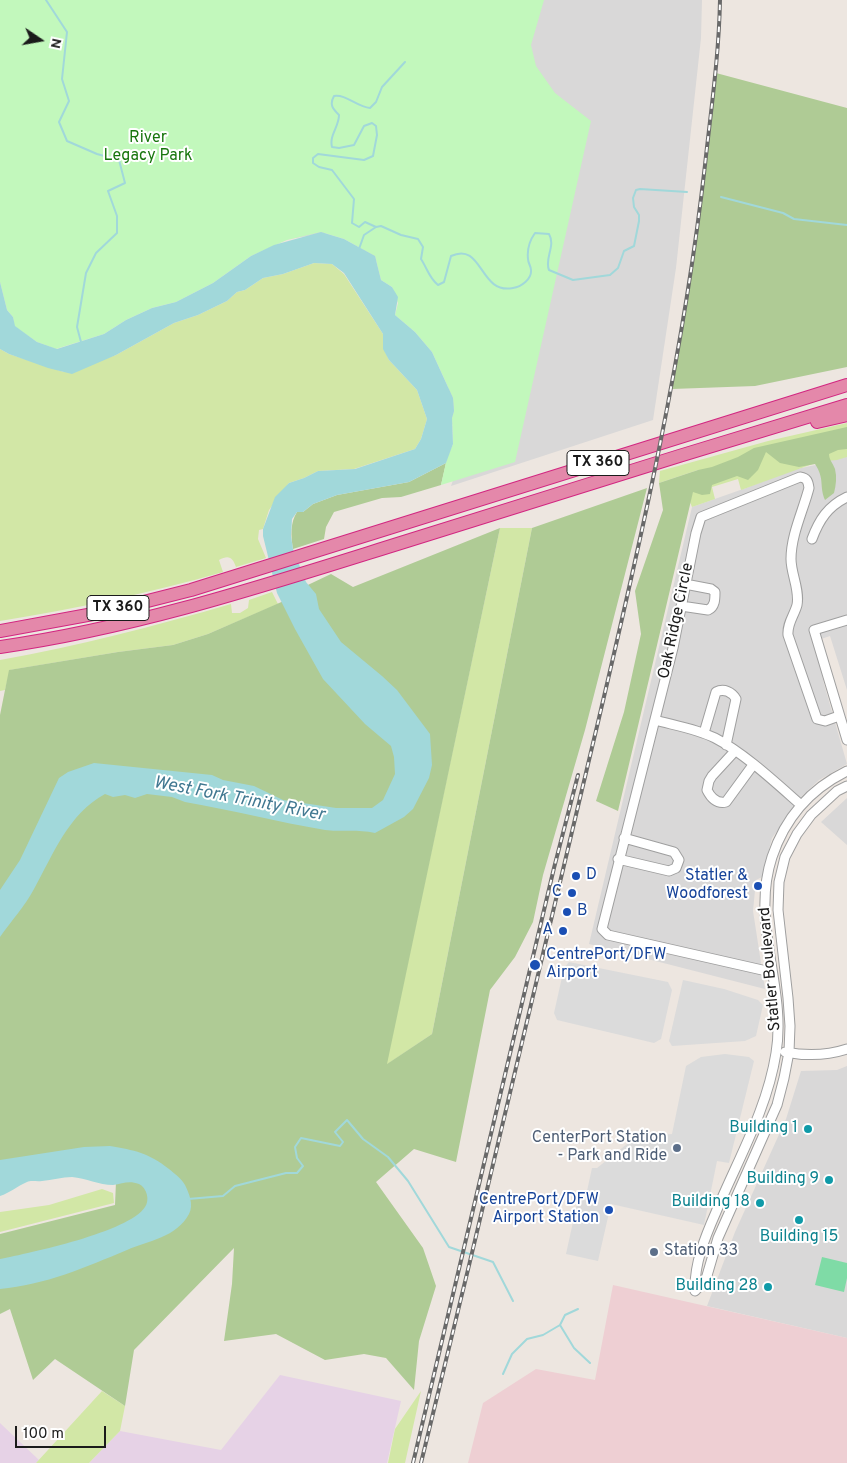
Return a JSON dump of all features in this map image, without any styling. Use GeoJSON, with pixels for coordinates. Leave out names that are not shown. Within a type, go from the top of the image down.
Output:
{"type":"FeatureCollection","features":[{"type":"Feature","properties":{"kind":"highway","name":"TX 360"},"geometry":{"type":"LineString","coordinates":[[0,631],[113,610],[192,590],[847,385]]}},
{"type":"Feature","properties":{"kind":"highway","name":"TX 360"},"geometry":{"type":"LineString","coordinates":[[0,647],[108,628],[239,593],[847,405]]}},
{"type":"Feature","properties":{"kind":"highway"},"geometry":{"type":"LineString","coordinates":[[770,428],[792,428],[847,415]]}},
{"type":"Feature","properties":{"kind":"street","name":"Oak Ridge Circle"},"geometry":{"type":"LineString","coordinates":[[772,972],[608,935],[602,929],[673,648],[685,584],[701,517],[800,476],[805,477],[810,488],[792,544],[791,561],[797,595],[796,606],[788,626],[788,635],[818,719],[826,721],[842,718]]}},
{"type":"Feature","properties":{"kind":"street"},"geometry":{"type":"LineString","coordinates":[[812,539],[824,514],[837,502],[847,497]]}},
{"type":"Feature","properties":{"kind":"street"},"geometry":{"type":"LineString","coordinates":[[681,606],[708,610],[713,607],[715,600],[716,592],[711,589],[685,584]]}},
{"type":"Feature","properties":{"kind":"street"},"geometry":{"type":"LineString","coordinates":[[847,620],[814,630],[842,718],[847,740]]}},
{"type":"Feature","properties":{"kind":"street"},"geometry":{"type":"LineString","coordinates":[[704,733],[716,692],[724,690],[729,692],[736,699],[726,745]]}},
{"type":"Feature","properties":{"kind":"street"},"geometry":{"type":"LineString","coordinates":[[655,720],[704,733],[726,745],[801,805]]}},
{"type":"Feature","properties":{"kind":"street"},"geometry":{"type":"LineString","coordinates":[[735,751],[709,781],[707,790],[710,797],[720,802],[726,802],[753,765]]}},
{"type":"Feature","properties":{"kind":"street","name":"Statler Boulevard"},"geometry":{"type":"LineString","coordinates":[[847,771],[816,790],[801,805],[782,832],[773,855],[764,910],[777,1020],[777,1050],[765,1102],[707,1234],[694,1275],[695,1292],[706,1279],[718,1238],[777,1105],[789,1052],[788,998],[778,910],[780,882],[790,845],[811,815],[837,791],[847,786]]}},
{"type":"Feature","properties":{"kind":"street"},"geometry":{"type":"LineString","coordinates":[[618,860],[669,871],[676,868],[679,860],[674,852],[624,838]]}},
{"type":"Feature","properties":{"kind":"street"},"geometry":{"type":"LineString","coordinates":[[764,910],[778,910]]}},
{"type":"Feature","properties":{"kind":"street"},"geometry":{"type":"LineString","coordinates":[[777,1050],[803,1055],[817,1055],[833,1054],[847,1049]]}},
{"type":"Feature","properties":{"kind":"street"},"geometry":{"type":"LineString","coordinates":[[750,1138],[761,1142]]}},
{"type":"Feature","properties":{"kind":"shaded area","name":"River Legacy Park"},"geometry":{"type":"Polygon","coordinates":[[[0,0],[702,0],[701,38],[676,268],[653,420],[451,486],[458,466],[439,314],[340,231],[2,284],[0,282],[0,0]]]}},
{"type":"Feature","properties":{"kind":"shaded area"},"geometry":{"type":"Polygon","coordinates":[[[847,451],[847,690],[830,636],[815,641],[824,684],[847,764],[819,780],[802,796],[772,838],[762,877],[756,880],[753,911],[765,989],[589,944],[692,507],[792,470],[825,463],[847,451]]]}},
{"type":"Feature","properties":{"kind":"shaded area"},"geometry":{"type":"Polygon","coordinates":[[[847,798],[847,845],[821,822],[847,798]]]}},
{"type":"Feature","properties":{"kind":"shaded area"},"geometry":{"type":"Polygon","coordinates":[[[569,962],[668,982],[672,990],[661,1039],[654,1043],[557,1020],[554,1013],[564,968],[569,962]]]}},
{"type":"Feature","properties":{"kind":"shaded area"},"geometry":{"type":"Polygon","coordinates":[[[683,980],[724,989],[758,1000],[763,1005],[756,1036],[745,1041],[672,1046],[669,1041],[683,980]]]}},
{"type":"Feature","properties":{"kind":"shaded area","name":"CenterPort Station - Park and Ride"},"geometry":{"type":"Polygon","coordinates":[[[725,1054],[749,1057],[754,1061],[729,1163],[717,1161],[704,1225],[611,1204],[598,1261],[566,1254],[580,1190],[587,1191],[592,1168],[597,1168],[637,1136],[672,1134],[686,1066],[701,1057],[725,1054]]]}},
{"type":"Feature","properties":{"kind":"shaded area"},"geometry":{"type":"Polygon","coordinates":[[[847,1066],[847,1338],[707,1306],[735,1232],[786,1119],[801,1071],[837,1070],[847,1066]]]}},
{"type":"Feature","properties":{"kind":"shaded area"},"geometry":{"type":"Polygon","coordinates":[[[613,1285],[847,1338],[847,1463],[468,1463],[483,1403],[536,1369],[595,1380],[613,1285]]]}},
{"type":"Feature","properties":{"kind":"shaded area"},"geometry":{"type":"Polygon","coordinates":[[[280,1375],[401,1401],[387,1463],[89,1463],[120,1431],[221,1450],[280,1375]]]}},
{"type":"Feature","properties":{"kind":"shaded area"},"geometry":{"type":"Polygon","coordinates":[[[0,1423],[39,1460],[36,1463],[0,1463],[0,1423]]]}},
{"type":"Feature","properties":{"kind":"green space","name":"River Legacy Park"},"geometry":{"type":"Polygon","coordinates":[[[0,0],[544,0],[531,45],[536,66],[555,93],[591,121],[515,462],[441,485],[447,458],[453,444],[452,418],[454,411],[453,398],[432,352],[415,332],[395,315],[398,303],[392,287],[381,280],[375,256],[344,239],[321,232],[287,240],[251,256],[213,283],[176,302],[152,308],[126,320],[104,334],[56,349],[37,342],[14,326],[13,317],[7,310],[0,282],[0,0]]]}},
{"type":"Feature","properties":{"kind":"green space"},"geometry":{"type":"Polygon","coordinates":[[[716,73],[847,108],[847,367],[755,386],[672,389],[691,275],[716,73]]]}},
{"type":"Feature","properties":{"kind":"green space"},"geometry":{"type":"Polygon","coordinates":[[[314,263],[332,264],[344,274],[383,334],[384,349],[389,360],[417,390],[427,419],[421,439],[415,449],[354,469],[318,471],[289,483],[269,510],[263,529],[259,530],[258,539],[266,558],[236,567],[232,559],[225,557],[219,560],[223,572],[112,600],[0,621],[0,349],[9,354],[64,372],[116,355],[174,323],[198,315],[227,301],[237,292],[245,290],[263,278],[283,274],[314,263]]]}},
{"type":"Feature","properties":{"kind":"green space"},"geometry":{"type":"Polygon","coordinates":[[[847,423],[847,457],[818,462],[741,490],[738,479],[712,487],[715,499],[692,507],[690,502],[698,470],[659,483],[660,471],[768,441],[847,423]]]}},
{"type":"Feature","properties":{"kind":"green space"},"geometry":{"type":"Polygon","coordinates":[[[847,427],[847,449],[829,454],[835,469],[836,481],[834,493],[825,500],[820,474],[815,464],[799,467],[780,463],[766,452],[758,470],[748,480],[737,476],[712,485],[710,494],[702,495],[693,492],[618,811],[596,801],[624,712],[641,634],[635,591],[663,510],[659,483],[712,467],[738,457],[754,448],[847,427]]]}},
{"type":"Feature","properties":{"kind":"green space"},"geometry":{"type":"Polygon","coordinates":[[[446,463],[441,485],[401,497],[382,498],[334,512],[326,527],[324,539],[293,549],[292,530],[297,512],[303,512],[313,504],[337,495],[409,482],[446,463]]]}},
{"type":"Feature","properties":{"kind":"green space"},"geometry":{"type":"Polygon","coordinates":[[[647,488],[585,730],[543,875],[533,922],[515,957],[490,990],[456,1162],[414,1149],[376,1182],[423,1248],[436,1286],[419,1341],[414,1390],[386,1358],[364,1354],[325,1360],[276,1334],[224,1341],[232,1284],[234,1248],[134,1350],[125,1406],[55,1359],[33,1380],[10,1309],[0,1314],[0,1234],[115,1205],[117,1158],[0,1182],[0,715],[9,670],[173,645],[208,634],[286,600],[293,592],[331,574],[353,587],[500,528],[387,1064],[432,1034],[532,528],[647,488]]]}},
{"type":"Feature","properties":{"kind":"green space"},"geometry":{"type":"Polygon","coordinates":[[[500,528],[532,528],[432,1034],[386,1065],[500,528]]]}},
{"type":"Feature","properties":{"kind":"green space"},"geometry":{"type":"Polygon","coordinates":[[[272,592],[278,604],[208,634],[173,645],[10,670],[5,690],[0,691],[0,660],[116,635],[231,604],[232,613],[240,613],[248,608],[249,600],[272,592]]]}},
{"type":"Feature","properties":{"kind":"green space"},"geometry":{"type":"Polygon","coordinates":[[[102,1189],[113,1193],[114,1203],[0,1232],[0,1212],[49,1205],[102,1189]]]}},
{"type":"Feature","properties":{"kind":"green space"},"geometry":{"type":"Polygon","coordinates":[[[822,1257],[847,1263],[847,1278],[844,1292],[815,1285],[822,1257]]]}},
{"type":"Feature","properties":{"kind":"green space"},"geometry":{"type":"Polygon","coordinates":[[[102,1391],[125,1406],[120,1431],[89,1463],[36,1463],[102,1391]]]}},
{"type":"Feature","properties":{"kind":"green space"},"geometry":{"type":"Polygon","coordinates":[[[421,1391],[405,1463],[388,1463],[395,1429],[421,1391]]]}},
{"type":"Feature","properties":{"kind":"water","name":"West Fork Trinity River"},"geometry":{"type":"Polygon","coordinates":[[[321,232],[344,239],[375,256],[381,280],[392,287],[398,297],[395,315],[415,332],[432,352],[453,398],[453,444],[446,463],[409,482],[337,495],[313,504],[303,512],[297,512],[292,519],[291,536],[293,549],[306,582],[316,594],[319,609],[341,642],[397,690],[430,734],[432,765],[429,778],[413,809],[404,817],[375,833],[325,830],[185,802],[172,797],[147,794],[135,798],[125,795],[113,797],[105,794],[92,802],[71,824],[30,895],[0,937],[0,890],[20,860],[59,778],[68,772],[94,763],[212,775],[223,780],[254,786],[283,800],[336,808],[372,808],[383,800],[395,774],[391,746],[365,724],[323,679],[295,629],[277,593],[263,536],[263,529],[275,497],[289,483],[318,471],[355,469],[415,449],[421,439],[427,419],[417,390],[389,360],[383,349],[383,334],[344,273],[332,264],[314,263],[283,274],[263,278],[245,290],[237,292],[227,301],[198,315],[174,323],[116,355],[72,374],[48,368],[0,349],[0,282],[7,310],[13,317],[15,326],[37,342],[57,349],[104,334],[126,320],[152,308],[176,302],[213,283],[251,256],[274,245],[321,232]]]}},
{"type":"Feature","properties":{"kind":"water"},"geometry":{"type":"Polygon","coordinates":[[[110,1146],[148,1156],[180,1178],[187,1188],[191,1203],[189,1214],[184,1222],[170,1233],[81,1269],[33,1284],[0,1289],[0,1259],[78,1240],[120,1225],[145,1207],[147,1198],[146,1191],[139,1184],[129,1182],[108,1185],[72,1177],[29,1181],[0,1196],[0,1160],[84,1147],[110,1146]]]}},
{"type":"Feature","properties":{"kind":"waterway"},"geometry":{"type":"LineString","coordinates":[[46,0],[67,32],[62,79],[69,101],[59,122],[67,141],[97,154],[119,160],[125,183],[108,191],[117,216],[117,233],[96,253],[86,273],[77,327],[81,342]]}},
{"type":"Feature","properties":{"kind":"waterway"},"geometry":{"type":"LineString","coordinates":[[376,227],[365,222],[359,227],[352,223],[354,199],[332,170],[319,167],[313,163],[313,158],[318,154],[364,160],[373,156],[377,135],[376,126],[372,123],[364,126],[354,145],[339,148],[332,147],[331,143],[339,115],[332,107],[334,96],[343,97],[370,108],[376,102],[382,87],[405,62]]}},
{"type":"Feature","properties":{"kind":"waterway"},"geometry":{"type":"LineString","coordinates":[[359,249],[364,235],[381,226],[401,235],[418,239],[423,247],[421,259],[430,276],[438,285],[444,282],[451,256],[461,253],[476,261],[493,284],[502,288],[513,288],[522,284],[530,276],[528,252],[530,242],[535,233],[549,234],[551,239],[548,261],[549,270],[573,280],[610,275],[618,268],[624,251],[634,246],[639,221],[639,215],[634,207],[633,198],[636,190],[687,192]]}},
{"type":"Feature","properties":{"kind":"waterway"},"geometry":{"type":"LineString","coordinates":[[721,197],[783,213],[794,219],[847,225]]}},
{"type":"Feature","properties":{"kind":"waterway"},"geometry":{"type":"LineString","coordinates":[[188,1199],[223,1196],[235,1186],[286,1173],[297,1173],[303,1166],[297,1158],[295,1147],[301,1138],[340,1146],[343,1142],[335,1132],[347,1120],[363,1139],[388,1157],[408,1181],[449,1247],[493,1262],[513,1301]]}},
{"type":"Feature","properties":{"kind":"waterway"},"geometry":{"type":"LineString","coordinates":[[503,1374],[512,1354],[527,1339],[543,1335],[560,1325],[565,1315],[578,1309]]}},
{"type":"Feature","properties":{"kind":"waterway"},"geometry":{"type":"LineString","coordinates":[[560,1325],[574,1348],[590,1363]]}},
{"type":"Feature","properties":{"kind":"railway"},"geometry":{"type":"LineString","coordinates":[[421,1463],[489,1184],[646,512],[686,305],[705,165],[718,41],[720,0]]}},
{"type":"Feature","properties":{"kind":"railway"},"geometry":{"type":"LineString","coordinates":[[413,1463],[554,868],[578,775]]}},
{"type":"Feature","properties":{"kind":"place","name":"D"},"geometry":{"type":"Point","coordinates":[576,876]}},
{"type":"Feature","properties":{"kind":"place","name":"Statler & Woodforest"},"geometry":{"type":"Point","coordinates":[758,886]}},
{"type":"Feature","properties":{"kind":"place","name":"C"},"geometry":{"type":"Point","coordinates":[572,893]}},
{"type":"Feature","properties":{"kind":"place","name":"B"},"geometry":{"type":"Point","coordinates":[567,912]}},
{"type":"Feature","properties":{"kind":"place","name":"A"},"geometry":{"type":"Point","coordinates":[563,931]}},
{"type":"Feature","properties":{"kind":"place","name":"CentrePort/DFW Airport"},"geometry":{"type":"Point","coordinates":[535,965]}},
{"type":"Feature","properties":{"kind":"place","name":"Building 1"},"geometry":{"type":"Point","coordinates":[808,1129]}},
{"type":"Feature","properties":{"kind":"place","name":"CenterPort Station - Park and Ride"},"geometry":{"type":"Point","coordinates":[677,1148]}},
{"type":"Feature","properties":{"kind":"place","name":"Building 9"},"geometry":{"type":"Point","coordinates":[829,1180]}},
{"type":"Feature","properties":{"kind":"place","name":"Building 18"},"geometry":{"type":"Point","coordinates":[760,1203]}},
{"type":"Feature","properties":{"kind":"place","name":"CentrePort/DFW Airport Station"},"geometry":{"type":"Point","coordinates":[609,1210]}},
{"type":"Feature","properties":{"kind":"place","name":"Building 15"},"geometry":{"type":"Point","coordinates":[799,1220]}},
{"type":"Feature","properties":{"kind":"place","name":"Station 33"},"geometry":{"type":"Point","coordinates":[654,1252]}},
{"type":"Feature","properties":{"kind":"place","name":"Building 28"},"geometry":{"type":"Point","coordinates":[768,1287]}}]}
